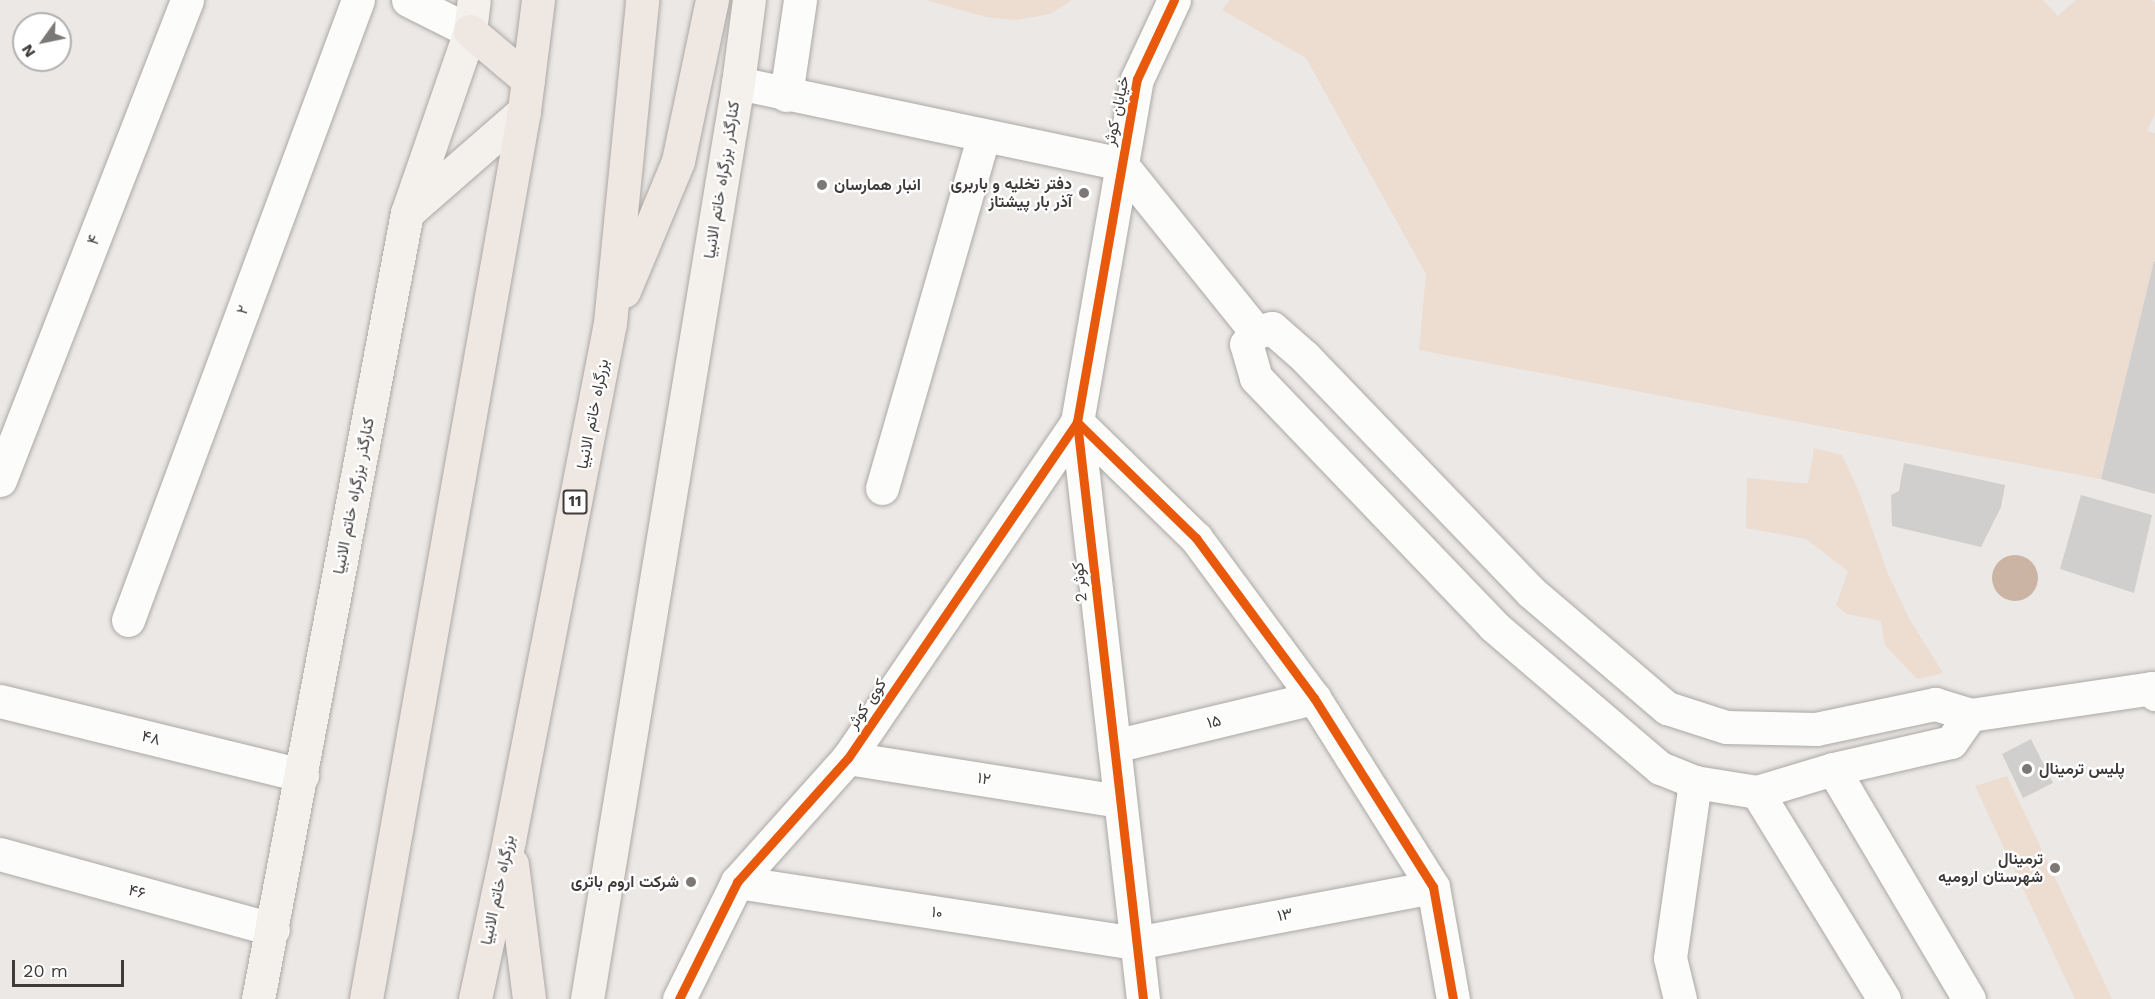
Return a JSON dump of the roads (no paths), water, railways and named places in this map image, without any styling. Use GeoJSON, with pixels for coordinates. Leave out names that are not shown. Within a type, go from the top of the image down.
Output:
{"type":"FeatureCollection","features":[{"type":"Feature","properties":{"kind":"highway"},"geometry":{"type":"LineString","coordinates":[[366,999],[526,96],[538,0]]}},
{"type":"Feature","properties":{"kind":"highway","name":"بزرگراه خاتم الانبیا"},"geometry":{"type":"LineString","coordinates":[[475,999],[509,840],[610,323],[642,0]]}},
{"type":"Feature","properties":{"kind":"highway"},"geometry":{"type":"LineString","coordinates":[[610,323],[678,161],[712,0]]}},
{"type":"Feature","properties":{"kind":"highway"},"geometry":{"type":"LineString","coordinates":[[469,10],[526,96]]}},
{"type":"Feature","properties":{"kind":"highway"},"geometry":{"type":"LineString","coordinates":[[509,840],[529,999]]}},
{"type":"Feature","properties":{"kind":"main road","name":"کنارگذر بزرگراه خاتم الانبیا"},"geometry":{"type":"LineString","coordinates":[[587,999],[738,83],[748,0]]}},
{"type":"Feature","properties":{"kind":"main road","name":"کنارگذر بزرگراه خاتم الانبیا"},"geometry":{"type":"LineString","coordinates":[[258,999],[406,213],[469,10]]}},
{"type":"Feature","properties":{"kind":"main road"},"geometry":{"type":"LineString","coordinates":[[406,213],[526,96]]}},
{"type":"Feature","properties":{"kind":"street","name":"۴"},"geometry":{"type":"LineString","coordinates":[[0,480],[187,0]]}},
{"type":"Feature","properties":{"kind":"street","name":"۲"},"geometry":{"type":"LineString","coordinates":[[128,620],[358,0]]}},
{"type":"Feature","properties":{"kind":"street"},"geometry":{"type":"LineString","coordinates":[[408,0],[469,10]]}},
{"type":"Feature","properties":{"kind":"street"},"geometry":{"type":"LineString","coordinates":[[786,95],[800,0]]}},
{"type":"Feature","properties":{"kind":"street","name":"خیابان کوثر"},"geometry":{"type":"LineString","coordinates":[[1121,164],[1137,79],[1174,0]]}},
{"type":"Feature","properties":{"kind":"street"},"geometry":{"type":"LineString","coordinates":[[738,83],[786,95],[1121,164],[1256,332]]}},
{"type":"Feature","properties":{"kind":"street"},"geometry":{"type":"LineString","coordinates":[[882,488],[984,135]]}},
{"type":"Feature","properties":{"kind":"street","name":"کوثر 2"},"geometry":{"type":"LineString","coordinates":[[1121,164],[1077,422],[1143,999]]}},
{"type":"Feature","properties":{"kind":"street"},"geometry":{"type":"LineString","coordinates":[[1970,715],[1951,742],[1833,770],[1756,792],[1695,783],[1660,768],[1494,626],[1256,378],[1246,344],[1256,332],[1272,328],[1304,356],[1531,592],[1667,708],[1726,726],[1816,729],[1935,704],[1970,715],[2152,688],[2155,694]]}},
{"type":"Feature","properties":{"kind":"street"},"geometry":{"type":"LineString","coordinates":[[1077,422],[1196,538],[1314,698],[1433,887],[1453,999]]}},
{"type":"Feature","properties":{"kind":"street","name":"کوی کوثر"},"geometry":{"type":"LineString","coordinates":[[679,999],[737,882],[848,758],[1077,422]]}},
{"type":"Feature","properties":{"kind":"street","name":"۱۵"},"geometry":{"type":"LineString","coordinates":[[1114,746],[1314,698]]}},
{"type":"Feature","properties":{"kind":"street","name":"۴۸"},"geometry":{"type":"LineString","coordinates":[[0,701],[302,775]]}},
{"type":"Feature","properties":{"kind":"street","name":"۱۲"},"geometry":{"type":"LineString","coordinates":[[848,758],[1119,801]]}},
{"type":"Feature","properties":{"kind":"street"},"geometry":{"type":"LineString","coordinates":[[1833,770],[1969,999]]}},
{"type":"Feature","properties":{"kind":"street"},"geometry":{"type":"LineString","coordinates":[[1680,999],[1670,958],[1695,783]]}},
{"type":"Feature","properties":{"kind":"street"},"geometry":{"type":"LineString","coordinates":[[1756,792],[1884,999]]}},
{"type":"Feature","properties":{"kind":"street","name":"۴۶"},"geometry":{"type":"LineString","coordinates":[[0,854],[273,929]]}},
{"type":"Feature","properties":{"kind":"street","name":"۱۰"},"geometry":{"type":"LineString","coordinates":[[737,882],[1136,943]]}},
{"type":"Feature","properties":{"kind":"street","name":"۱۳"},"geometry":{"type":"LineString","coordinates":[[1136,943],[1433,887]]}},
{"type":"Feature","properties":{"kind":"place","name":"انبار همارسان"},"geometry":{"type":"Point","coordinates":[822,185]}},
{"type":"Feature","properties":{"kind":"place","name":"دفتر تخلیه و باربری آذر بار پیشتاز"},"geometry":{"type":"Point","coordinates":[1084,193]}},
{"type":"Feature","properties":{"kind":"place","name":"پلیس ترمینال"},"geometry":{"type":"Point","coordinates":[2027,769]}},
{"type":"Feature","properties":{"kind":"place","name":"ترمینال شهرستان ارومیه"},"geometry":{"type":"Point","coordinates":[2055,868]}},
{"type":"Feature","properties":{"kind":"place","name":"شرکت اروم باتری"},"geometry":{"type":"Point","coordinates":[691,882]}}]}
